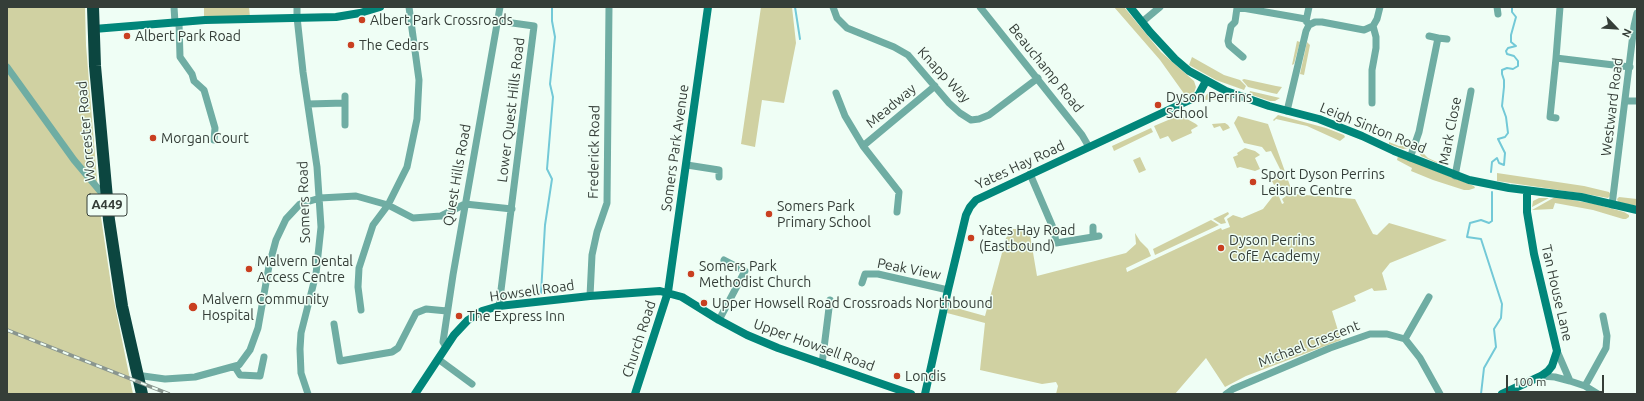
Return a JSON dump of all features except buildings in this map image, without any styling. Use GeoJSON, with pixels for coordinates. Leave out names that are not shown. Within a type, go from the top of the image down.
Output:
{"type":"FeatureCollection","features":[{"type":"Feature","properties":{"kind":"highway","name":"Worcester Road"},"geometry":{"type":"LineString","coordinates":[[93,7],[95,66],[106,199],[122,306],[139,384]]}},
{"type":"Feature","properties":{"kind":"street"},"geometry":{"type":"LineString","coordinates":[[174,7],[180,57],[192,74],[194,81],[204,90],[215,128],[214,140]]}},
{"type":"Feature","properties":{"kind":"street","name":"Somers Road"},"geometry":{"type":"LineString","coordinates":[[297,7],[297,17],[317,167],[321,227],[316,274],[301,333],[301,373],[308,394]]}},
{"type":"Feature","properties":{"kind":"street"},"geometry":{"type":"LineString","coordinates":[[94,29],[205,20],[336,17],[360,13],[380,7]]}},
{"type":"Feature","properties":{"kind":"street"},"geometry":{"type":"LineString","coordinates":[[361,310],[358,287],[359,268],[372,225],[388,205],[407,167],[417,119],[419,80],[409,7]]}},
{"type":"Feature","properties":{"kind":"street","name":"Quest Hills Road"},"geometry":{"type":"LineString","coordinates":[[446,347],[444,342],[447,311],[500,7]]}},
{"type":"Feature","properties":{"kind":"street","name":"Frederick Road"},"geometry":{"type":"LineString","coordinates":[[590,296],[592,255],[596,232],[607,203],[609,7]]}},
{"type":"Feature","properties":{"kind":"street","name":"Somers Park Avenue"},"geometry":{"type":"LineString","coordinates":[[668,292],[708,7]]}},
{"type":"Feature","properties":{"kind":"street","name":"Knapp Way"},"geometry":{"type":"LineString","coordinates":[[833,7],[837,18],[847,28],[894,47],[908,55],[960,113],[971,120],[989,115],[1038,78]]}},
{"type":"Feature","properties":{"kind":"street","name":"Beauchamp Road"},"geometry":{"type":"LineString","coordinates":[[980,7],[1082,135],[1088,148]]}},
{"type":"Feature","properties":{"kind":"street","name":"Leigh Sinton Road"},"geometry":{"type":"LineString","coordinates":[[1130,7],[1159,43],[1189,71],[1206,81],[1235,94],[1269,106],[1319,119],[1410,158],[1455,176],[1479,183],[1527,191],[1581,197],[1637,210]]}},
{"type":"Feature","properties":{"kind":"street"},"geometry":{"type":"LineString","coordinates":[[1142,22],[1160,7]]}},
{"type":"Feature","properties":{"kind":"street"},"geometry":{"type":"LineString","coordinates":[[1287,110],[1308,23],[1309,7]]}},
{"type":"Feature","properties":{"kind":"street"},"geometry":{"type":"LineString","coordinates":[[1243,56],[1229,46],[1228,41],[1231,26],[1235,22],[1237,8],[1300,18],[1308,23],[1322,22],[1364,30],[1373,26],[1377,20],[1380,7]]}},
{"type":"Feature","properties":{"kind":"street"},"geometry":{"type":"LineString","coordinates":[[1550,117],[1560,7]]}},
{"type":"Feature","properties":{"kind":"street","name":"Westward Road"},"geometry":{"type":"LineString","coordinates":[[1612,205],[1634,26],[1637,13]]}},
{"type":"Feature","properties":{"kind":"street","name":"Lower Quest Hills Road"},"geometry":{"type":"LineString","coordinates":[[498,21],[534,26],[499,306]]}},
{"type":"Feature","properties":{"kind":"street"},"geometry":{"type":"LineString","coordinates":[[1372,103],[1372,70],[1376,48],[1376,37],[1373,26]]}},
{"type":"Feature","properties":{"kind":"street"},"geometry":{"type":"LineString","coordinates":[[1429,36],[1447,39]]}},
{"type":"Feature","properties":{"kind":"street"},"geometry":{"type":"LineString","coordinates":[[1410,158],[1419,132],[1438,38]]}},
{"type":"Feature","properties":{"kind":"street"},"geometry":{"type":"LineString","coordinates":[[1556,58],[1630,67]]}},
{"type":"Feature","properties":{"kind":"street"},"geometry":{"type":"LineString","coordinates":[[7,67],[70,155],[106,199]]}},
{"type":"Feature","properties":{"kind":"street","name":"Yates Hay Road"},"geometry":{"type":"LineString","coordinates":[[925,394],[948,290],[970,207],[976,200],[1194,98],[1199,94],[1206,81]]}},
{"type":"Feature","properties":{"kind":"street","name":"Meadway"},"geometry":{"type":"LineString","coordinates":[[863,146],[935,86]]}},
{"type":"Feature","properties":{"kind":"street","name":"Mark Close"},"geometry":{"type":"LineString","coordinates":[[1455,176],[1471,91]]}},
{"type":"Feature","properties":{"kind":"street","name":"Meadway"},"geometry":{"type":"LineString","coordinates":[[836,93],[845,116],[863,146],[899,192],[897,212]]}},
{"type":"Feature","properties":{"kind":"street"},"geometry":{"type":"LineString","coordinates":[[308,104],[345,99],[345,125]]}},
{"type":"Feature","properties":{"kind":"street"},"geometry":{"type":"LineString","coordinates":[[1626,100],[1637,101]]}},
{"type":"Feature","properties":{"kind":"street"},"geometry":{"type":"LineString","coordinates":[[687,165],[719,170],[719,177]]}},
{"type":"Feature","properties":{"kind":"street"},"geometry":{"type":"LineString","coordinates":[[1030,174],[1054,230],[1053,244],[1096,236],[1093,227]]}},
{"type":"Feature","properties":{"kind":"street","name":"Tan House Lane"},"geometry":{"type":"LineString","coordinates":[[1502,394],[1541,376],[1552,366],[1557,351],[1534,254],[1527,212],[1527,191]]}},
{"type":"Feature","properties":{"kind":"street"},"geometry":{"type":"LineString","coordinates":[[139,384],[165,379],[195,377],[239,365],[250,350],[258,328],[268,266],[276,240],[286,219],[300,204],[320,198],[356,196],[388,205],[413,218],[440,216],[465,204],[512,209]]}},
{"type":"Feature","properties":{"kind":"street"},"geometry":{"type":"LineString","coordinates":[[719,320],[745,271],[724,260]]}},
{"type":"Feature","properties":{"kind":"street","name":"Peak View"},"geometry":{"type":"LineString","coordinates":[[862,283],[865,270],[948,290]]}},
{"type":"Feature","properties":{"kind":"street","name":"Howsell Road"},"geometry":{"type":"LineString","coordinates":[[415,394],[446,347],[468,320],[482,311],[499,306],[590,296],[660,291],[668,292]]}},
{"type":"Feature","properties":{"kind":"street","name":"Upper Howsell Road"},"geometry":{"type":"LineString","coordinates":[[668,292],[682,297],[747,335],[822,364],[911,394]]}},
{"type":"Feature","properties":{"kind":"street","name":"Church Road"},"geometry":{"type":"LineString","coordinates":[[635,394],[668,292]]}},
{"type":"Feature","properties":{"kind":"street"},"geometry":{"type":"LineString","coordinates":[[1429,296],[1405,339],[1420,358],[1440,394]]}},
{"type":"Feature","properties":{"kind":"street"},"geometry":{"type":"LineString","coordinates":[[822,364],[830,300]]}},
{"type":"Feature","properties":{"kind":"street"},"geometry":{"type":"LineString","coordinates":[[334,324],[340,361],[392,352],[398,348],[416,313],[426,309],[447,311]]}},
{"type":"Feature","properties":{"kind":"street"},"geometry":{"type":"LineString","coordinates":[[1585,386],[1606,348],[1607,336],[1604,316]]}},
{"type":"Feature","properties":{"kind":"street","name":"Michael Crescent"},"geometry":{"type":"LineString","coordinates":[[1226,394],[1233,389],[1284,366],[1370,334],[1388,334],[1405,339]]}},
{"type":"Feature","properties":{"kind":"street"},"geometry":{"type":"LineString","coordinates":[[1557,351],[1570,381]]}},
{"type":"Feature","properties":{"kind":"street"},"geometry":{"type":"LineString","coordinates":[[235,367],[240,375],[260,376],[264,357]]}},
{"type":"Feature","properties":{"kind":"street"},"geometry":{"type":"LineString","coordinates":[[438,359],[472,384]]}},
{"type":"Feature","properties":{"kind":"street"},"geometry":{"type":"LineString","coordinates":[[1541,376],[1555,377],[1570,381],[1585,386],[1598,394]]}},
{"type":"Feature","properties":{"kind":"green space"},"geometry":{"type":"Polygon","coordinates":[[[7,7],[85,7],[86,45],[99,204],[112,291],[133,394],[7,394],[7,7]]]}},
{"type":"Feature","properties":{"kind":"green space"},"geometry":{"type":"Polygon","coordinates":[[[204,7],[249,7],[250,17],[204,17],[204,7]]]}},
{"type":"Feature","properties":{"kind":"green space"},"geometry":{"type":"Polygon","coordinates":[[[761,7],[792,7],[796,43],[784,103],[762,100],[755,147],[741,144],[761,7]]]}},
{"type":"Feature","properties":{"kind":"green space"},"geometry":{"type":"Polygon","coordinates":[[[1114,7],[1124,7],[1161,52],[1194,81],[1196,87],[1194,93],[1188,96],[1185,95],[1160,60],[1114,7]]]}},
{"type":"Feature","properties":{"kind":"green space"},"geometry":{"type":"Polygon","coordinates":[[[1297,41],[1300,42],[1294,64],[1292,65],[1297,41]]]}},
{"type":"Feature","properties":{"kind":"green space"},"geometry":{"type":"Polygon","coordinates":[[[1307,42],[1310,45],[1304,75],[1300,74],[1307,42]]]}},
{"type":"Feature","properties":{"kind":"green space"},"geometry":{"type":"Polygon","coordinates":[[[1192,57],[1224,75],[1240,80],[1246,86],[1244,90],[1216,80],[1189,65],[1192,57]]]}},
{"type":"Feature","properties":{"kind":"green space"},"geometry":{"type":"Polygon","coordinates":[[[1244,79],[1282,87],[1277,94],[1272,93],[1248,87],[1242,80],[1244,79]]]}},
{"type":"Feature","properties":{"kind":"green space"},"geometry":{"type":"Polygon","coordinates":[[[1213,91],[1232,99],[1203,100],[1207,94],[1213,91]]]}},
{"type":"Feature","properties":{"kind":"green space"},"geometry":{"type":"Polygon","coordinates":[[[1250,91],[1280,98],[1275,101],[1270,101],[1249,94],[1250,91]]]}},
{"type":"Feature","properties":{"kind":"green space"},"geometry":{"type":"Polygon","coordinates":[[[1180,115],[1198,126],[1191,130],[1192,133],[1172,142],[1168,136],[1160,139],[1154,126],[1180,115]]]}},
{"type":"Feature","properties":{"kind":"green space"},"geometry":{"type":"Polygon","coordinates":[[[1278,115],[1326,128],[1344,135],[1345,137],[1340,141],[1307,126],[1276,119],[1274,121],[1273,120],[1278,115]]]}},
{"type":"Feature","properties":{"kind":"green space","name":"Dyson Perrins CofE Academy"},"geometry":{"type":"Polygon","coordinates":[[[1238,116],[1268,124],[1293,194],[1355,199],[1373,234],[1377,235],[1389,223],[1447,240],[1390,263],[1382,273],[1387,290],[1374,291],[1372,288],[1354,296],[1356,301],[1332,311],[1341,340],[1246,376],[1225,387],[1206,358],[1175,394],[1056,394],[1058,386],[1056,382],[1042,384],[980,370],[985,323],[947,313],[949,306],[985,316],[1006,238],[1013,229],[1020,229],[1030,235],[1037,276],[1126,253],[1136,244],[1135,233],[1148,249],[1151,256],[1126,268],[1127,272],[1221,228],[1222,230],[1230,227],[1227,219],[1233,215],[1242,218],[1263,209],[1277,191],[1275,186],[1277,185],[1280,191],[1278,194],[1282,204],[1284,203],[1282,199],[1289,194],[1287,188],[1283,189],[1278,183],[1274,185],[1272,181],[1283,175],[1271,151],[1266,152],[1262,147],[1244,143],[1234,123],[1238,116]]]}},
{"type":"Feature","properties":{"kind":"green space"},"geometry":{"type":"Polygon","coordinates":[[[1225,123],[1230,128],[1223,131],[1220,126],[1214,128],[1212,124],[1225,123]]]}},
{"type":"Feature","properties":{"kind":"green space"},"geometry":{"type":"Polygon","coordinates":[[[1151,128],[1153,132],[1114,151],[1112,146],[1151,128]]]}},
{"type":"Feature","properties":{"kind":"green space"},"geometry":{"type":"Polygon","coordinates":[[[1389,142],[1399,146],[1413,143],[1409,148],[1403,149],[1389,144],[1389,142]]]}},
{"type":"Feature","properties":{"kind":"green space"},"geometry":{"type":"Polygon","coordinates":[[[1421,143],[1424,154],[1437,163],[1421,156],[1418,150],[1421,143]]]}},
{"type":"Feature","properties":{"kind":"green space"},"geometry":{"type":"Polygon","coordinates":[[[1245,148],[1255,151],[1260,155],[1255,158],[1260,169],[1255,171],[1240,167],[1237,168],[1233,157],[1238,155],[1237,153],[1245,148]]]}},
{"type":"Feature","properties":{"kind":"green space"},"geometry":{"type":"Polygon","coordinates":[[[1398,156],[1474,186],[1475,188],[1464,190],[1411,171],[1412,168],[1397,160],[1398,156]]]}},
{"type":"Feature","properties":{"kind":"green space"},"geometry":{"type":"Polygon","coordinates":[[[1140,157],[1146,170],[1139,173],[1133,160],[1140,157]]]}},
{"type":"Feature","properties":{"kind":"green space"},"geometry":{"type":"Polygon","coordinates":[[[1497,173],[1584,186],[1609,192],[1611,195],[1608,198],[1497,181],[1497,173]]]}},
{"type":"Feature","properties":{"kind":"green space"},"geometry":{"type":"Polygon","coordinates":[[[1555,197],[1595,204],[1624,212],[1629,215],[1629,217],[1623,219],[1593,210],[1555,203],[1553,209],[1532,210],[1555,197]]]}},
{"type":"Feature","properties":{"kind":"green space"},"geometry":{"type":"Polygon","coordinates":[[[1619,197],[1637,199],[1637,206],[1618,202],[1617,199],[1619,197]]]}},
{"type":"Feature","properties":{"kind":"green space"},"geometry":{"type":"Polygon","coordinates":[[[1539,198],[1549,198],[1532,207],[1533,201],[1539,198]]]}},
{"type":"Feature","properties":{"kind":"green space"},"geometry":{"type":"Polygon","coordinates":[[[1228,212],[1229,214],[1224,218],[1226,223],[1221,224],[1213,219],[1228,212]]]}},
{"type":"Feature","properties":{"kind":"green space"},"geometry":{"type":"Polygon","coordinates":[[[1211,220],[1219,225],[1155,255],[1153,249],[1211,220]]]}},
{"type":"Feature","properties":{"kind":"waterway"},"geometry":{"type":"LineString","coordinates":[[541,293],[545,225],[552,179],[547,169],[553,97],[550,84],[555,37],[552,21],[552,7]]}},
{"type":"Feature","properties":{"kind":"waterway"},"geometry":{"type":"LineString","coordinates":[[795,7],[800,39]]}},
{"type":"Feature","properties":{"kind":"waterway"},"geometry":{"type":"LineString","coordinates":[[1491,172],[1492,162],[1497,158],[1499,163],[1504,165],[1505,153],[1498,139],[1505,137],[1508,133],[1506,117],[1502,106],[1504,87],[1502,70],[1507,68],[1513,69],[1518,66],[1518,61],[1514,56],[1507,54],[1506,51],[1508,48],[1516,46],[1511,42],[1511,35],[1516,17],[1512,12],[1512,7]]}},
{"type":"Feature","properties":{"kind":"waterway"},"geometry":{"type":"LineString","coordinates":[[1481,394],[1484,368],[1496,347],[1494,329],[1501,318],[1502,304],[1481,239],[1467,237],[1470,223],[1481,220],[1489,223],[1492,221],[1492,192]]}},
{"type":"Feature","properties":{"kind":"railway"},"geometry":{"type":"LineString","coordinates":[[7,330],[169,394]]}},
{"type":"Feature","properties":{"kind":"place","name":"Albert Park Crossroads"},"geometry":{"type":"Point","coordinates":[362,20]}},
{"type":"Feature","properties":{"kind":"place","name":"Albert Park Road"},"geometry":{"type":"Point","coordinates":[127,36]}},
{"type":"Feature","properties":{"kind":"place","name":"The Cedars"},"geometry":{"type":"Point","coordinates":[351,45]}},
{"type":"Feature","properties":{"kind":"place","name":"Dyson Perrins School"},"geometry":{"type":"Point","coordinates":[1158,105]}},
{"type":"Feature","properties":{"kind":"place","name":"Morgan Court"},"geometry":{"type":"Point","coordinates":[153,138]}},
{"type":"Feature","properties":{"kind":"place","name":"Sport Dyson Perrins Leisure Centre"},"geometry":{"type":"Point","coordinates":[1253,182]}},
{"type":"Feature","properties":{"kind":"place","name":"Somers Park Primary School"},"geometry":{"type":"Point","coordinates":[769,214]}},
{"type":"Feature","properties":{"kind":"place","name":"Yates Hay Road (Eastbound)"},"geometry":{"type":"Point","coordinates":[971,238]}},
{"type":"Feature","properties":{"kind":"place","name":"Dyson Perrins CofE Academy"},"geometry":{"type":"Point","coordinates":[1221,248]}},
{"type":"Feature","properties":{"kind":"place","name":"Malvern Dental Access Centre"},"geometry":{"type":"Point","coordinates":[249,269]}},
{"type":"Feature","properties":{"kind":"place","name":"Somers Park Methodist Church"},"geometry":{"type":"Point","coordinates":[691,274]}},
{"type":"Feature","properties":{"kind":"place","name":"Upper Howsell Road Crossroads Northbound"},"geometry":{"type":"Point","coordinates":[704,303]}},
{"type":"Feature","properties":{"kind":"place","name":"Malvern Community Hospital"},"geometry":{"type":"Point","coordinates":[193,307]}},
{"type":"Feature","properties":{"kind":"place","name":"The Express Inn"},"geometry":{"type":"Point","coordinates":[459,316]}},
{"type":"Feature","properties":{"kind":"place","name":"Londis"},"geometry":{"type":"Point","coordinates":[897,376]}}]}
